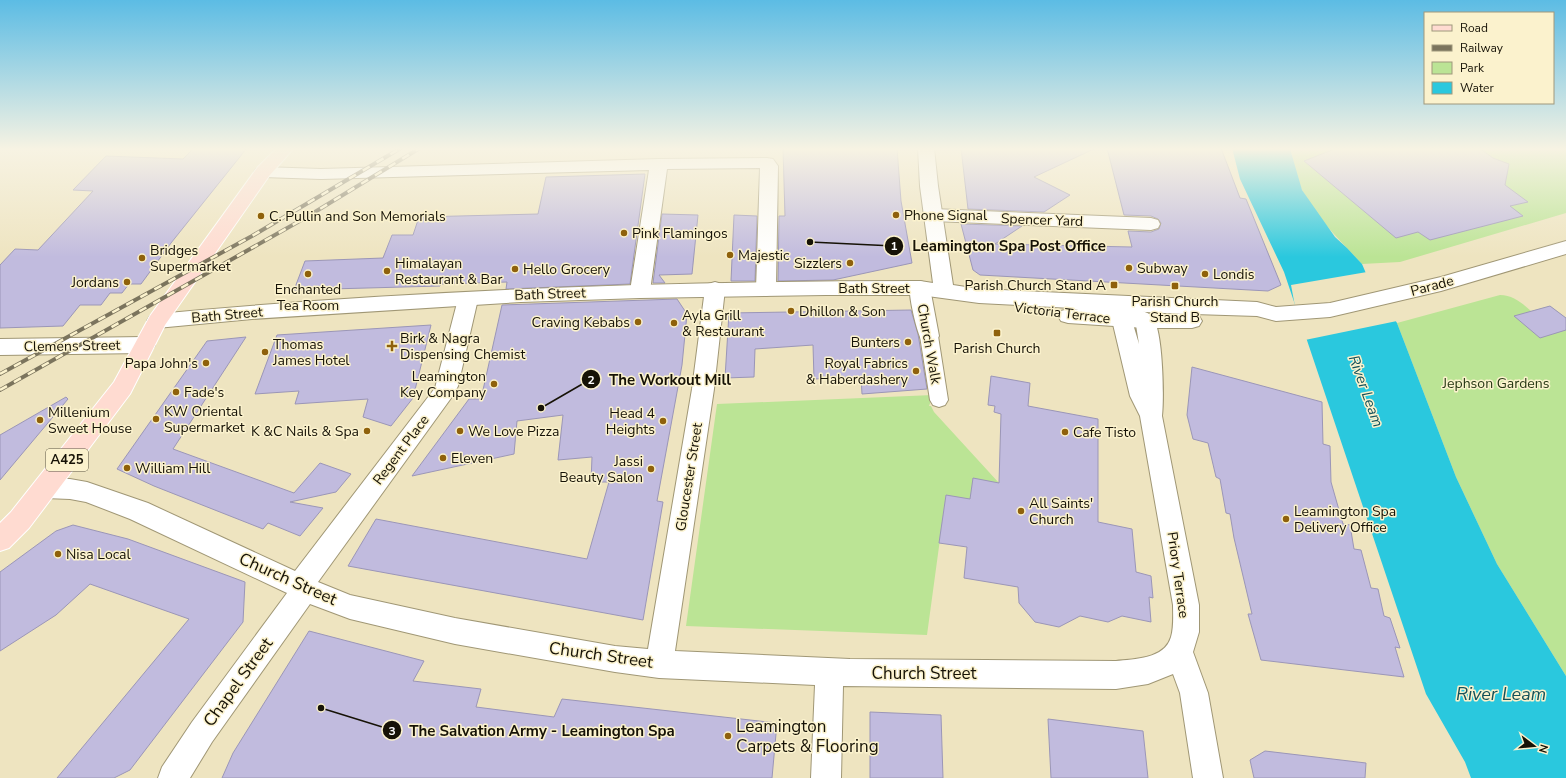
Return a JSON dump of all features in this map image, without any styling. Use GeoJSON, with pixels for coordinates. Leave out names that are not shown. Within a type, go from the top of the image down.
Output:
{"type":"FeatureCollection","features":[{"type":"Feature","properties":{"kind":"main road","name":"A425"},"geometry":{"type":"LineString","coordinates":[[0,540],[20,520],[122,388],[157,321],[254,184]]}},
{"type":"Feature","properties":{"kind":"street"},"geometry":{"type":"LineString","coordinates":[[640,291],[656,184]]}},
{"type":"Feature","properties":{"kind":"street"},"geometry":{"type":"LineString","coordinates":[[766,289],[770,184]]}},
{"type":"Feature","properties":{"kind":"street"},"geometry":{"type":"LineString","coordinates":[[930,184],[944,290]]}},
{"type":"Feature","properties":{"kind":"street","name":"Spencer Yard"},"geometry":{"type":"LineString","coordinates":[[933,215],[1151,224]]}},
{"type":"Feature","properties":{"kind":"street","name":"Parade"},"geometry":{"type":"LineString","coordinates":[[1296,313],[1330,310],[1401,294],[1441,284],[1566,247]]}},
{"type":"Feature","properties":{"kind":"street","name":"Bath Street"},"geometry":{"type":"LineString","coordinates":[[157,321],[252,312],[468,299],[640,291],[826,288],[920,288],[944,290]]}},
{"type":"Feature","properties":{"kind":"street","name":"Church Walk"},"geometry":{"type":"LineString","coordinates":[[920,288],[939,400]]}},
{"type":"Feature","properties":{"kind":"street","name":"Gloucester Street"},"geometry":{"type":"LineString","coordinates":[[659,664],[703,390],[715,289]]}},
{"type":"Feature","properties":{"kind":"street","name":"Victoria Terrace"},"geometry":{"type":"LineString","coordinates":[[944,290],[979,296],[1064,301],[1133,314]]}},
{"type":"Feature","properties":{"kind":"street","name":"Victoria Terrace"},"geometry":{"type":"LineString","coordinates":[[979,296],[1004,306],[1030,311],[1263,320],[1276,314],[1296,313]]}},
{"type":"Feature","properties":{"kind":"street","name":"Regent Place"},"geometry":{"type":"LineString","coordinates":[[302,587],[448,386],[468,299]]}},
{"type":"Feature","properties":{"kind":"street","name":"Priory Terrace"},"geometry":{"type":"LineString","coordinates":[[1133,314],[1148,330],[1152,377],[1151,416],[1186,605],[1185,636],[1179,651]]}},
{"type":"Feature","properties":{"kind":"street","name":"Clemens Street"},"geometry":{"type":"LineString","coordinates":[[0,347],[144,345]]}},
{"type":"Feature","properties":{"kind":"street","name":"Church Street"},"geometry":{"type":"LineString","coordinates":[[45,488],[70,489],[87,492],[125,506],[329,600],[350,607],[455,631],[615,659],[659,664],[829,672],[1116,675],[1145,671],[1164,665],[1173,659],[1179,651]]}},
{"type":"Feature","properties":{"kind":"street","name":"Chapel Street"},"geometry":{"type":"LineString","coordinates":[[173,778],[202,732],[302,587]]}},
{"type":"Feature","properties":{"kind":"street"},"geometry":{"type":"LineString","coordinates":[[1179,651],[1194,693],[1208,778]]}},
{"type":"Feature","properties":{"kind":"street"},"geometry":{"type":"LineString","coordinates":[[826,778],[829,672]]}},
{"type":"Feature","properties":{"kind":"green space"},"geometry":{"type":"Polygon","coordinates":[[[1300,184],[1566,184],[1566,213],[1400,262],[1362,264],[1315,211],[1300,184]]]}},
{"type":"Feature","properties":{"kind":"green space","name":"Jephson Gardens"},"geometry":{"type":"Polygon","coordinates":[[[1500,295],[1509,296],[1521,302],[1531,311],[1550,306],[1566,318],[1566,676],[1497,564],[1456,477],[1397,323],[1500,295]]]}},
{"type":"Feature","properties":{"kind":"green space"},"geometry":{"type":"Polygon","coordinates":[[[933,395],[929,406],[931,406],[934,412],[999,483],[971,500],[946,495],[927,635],[686,626],[717,404],[933,395]]]}},
{"type":"Feature","properties":{"kind":"water","name":"River Leam"},"geometry":{"type":"Polygon","coordinates":[[[1243,184],[1300,184],[1302,190],[1335,237],[1362,264],[1368,278],[1397,323],[1456,477],[1497,564],[1566,676],[1566,778],[1471,778],[1465,762],[1426,694],[1284,272],[1243,184]]]}},
{"type":"Feature","properties":{"kind":"pier"},"geometry":{"type":"Polygon","coordinates":[[[1367,272],[1397,321],[1305,340],[1297,317],[1291,285],[1367,272]]]}},
{"type":"Feature","properties":{"kind":"building"},"geometry":{"type":"Polygon","coordinates":[[[79,184],[218,184],[171,243],[141,284],[129,284],[122,293],[110,293],[101,305],[80,305],[63,326],[0,328],[0,265],[15,249],[38,250],[93,191],[73,190],[79,184]]]}},
{"type":"Feature","properties":{"kind":"building"},"geometry":{"type":"Polygon","coordinates":[[[544,184],[644,184],[630,284],[506,289],[507,282],[441,284],[440,286],[294,290],[305,261],[383,258],[392,235],[413,235],[419,217],[538,214],[544,184]]]}},
{"type":"Feature","properties":{"kind":"building"},"geometry":{"type":"Polygon","coordinates":[[[784,184],[900,184],[901,201],[912,263],[833,280],[778,281],[779,216],[785,216],[784,184]]]}},
{"type":"Feature","properties":{"kind":"building"},"geometry":{"type":"Polygon","coordinates":[[[965,184],[1049,184],[1070,195],[1044,212],[968,209],[965,184]]]}},
{"type":"Feature","properties":{"kind":"building"},"geometry":{"type":"Polygon","coordinates":[[[1116,184],[1235,184],[1240,198],[1246,199],[1281,285],[1268,291],[980,275],[973,270],[961,224],[1022,226],[995,244],[1132,247],[1128,231],[1151,232],[1159,229],[1161,223],[1158,219],[1151,216],[1124,215],[1116,184]]]}},
{"type":"Feature","properties":{"kind":"building"},"geometry":{"type":"Polygon","coordinates":[[[1332,184],[1505,184],[1528,202],[1510,206],[1523,216],[1430,240],[1418,232],[1396,238],[1332,184]]]}},
{"type":"Feature","properties":{"kind":"building"},"geometry":{"type":"Polygon","coordinates":[[[662,214],[698,215],[692,274],[659,275],[665,283],[653,283],[662,214]]]}},
{"type":"Feature","properties":{"kind":"building"},"geometry":{"type":"Polygon","coordinates":[[[734,215],[757,216],[755,281],[731,281],[734,215]]]}},
{"type":"Feature","properties":{"kind":"building"},"geometry":{"type":"Polygon","coordinates":[[[677,299],[687,314],[682,365],[657,501],[663,502],[643,620],[348,566],[376,519],[587,559],[609,482],[591,482],[592,457],[558,460],[563,415],[517,421],[514,454],[412,476],[469,399],[481,399],[502,305],[677,299]]]}},
{"type":"Feature","properties":{"kind":"building"},"geometry":{"type":"Polygon","coordinates":[[[1550,306],[1566,318],[1566,330],[1540,338],[1514,316],[1550,306]]]}},
{"type":"Feature","properties":{"kind":"building"},"geometry":{"type":"Polygon","coordinates":[[[911,310],[918,334],[927,389],[862,394],[861,377],[814,379],[813,345],[755,349],[754,377],[725,378],[729,313],[911,310]]]}},
{"type":"Feature","properties":{"kind":"building"},"geometry":{"type":"Polygon","coordinates":[[[431,325],[413,398],[391,426],[363,417],[368,399],[295,404],[299,391],[255,394],[277,335],[431,325]]]}},
{"type":"Feature","properties":{"kind":"building"},"geometry":{"type":"Polygon","coordinates":[[[246,337],[173,449],[294,493],[320,463],[351,474],[336,492],[290,502],[323,508],[300,536],[268,523],[263,529],[154,486],[117,469],[207,341],[246,337]]]}},
{"type":"Feature","properties":{"kind":"building","name":"Leamington Spa Delivery Office"},"geometry":{"type":"Polygon","coordinates":[[[1192,367],[1322,402],[1323,444],[1330,446],[1331,482],[1343,524],[1350,525],[1354,549],[1361,550],[1371,588],[1378,589],[1384,616],[1390,618],[1400,648],[1395,647],[1404,677],[1261,660],[1248,614],[1252,614],[1234,538],[1230,514],[1226,513],[1220,479],[1216,477],[1208,443],[1193,439],[1187,415],[1192,367]]]}},
{"type":"Feature","properties":{"kind":"building","name":"All Saints' Church"},"geometry":{"type":"Polygon","coordinates":[[[991,376],[1030,383],[1028,406],[1098,419],[1098,522],[1132,529],[1136,572],[1151,576],[1153,598],[1149,597],[1151,622],[1122,616],[1108,622],[1080,616],[1059,627],[1035,622],[1019,603],[1018,587],[964,578],[967,547],[939,543],[946,495],[970,499],[973,478],[999,483],[1001,414],[994,412],[995,406],[988,405],[991,376]]]}},
{"type":"Feature","properties":{"kind":"building"},"geometry":{"type":"Polygon","coordinates":[[[66,397],[68,399],[0,480],[0,435],[66,397]]]}},
{"type":"Feature","properties":{"kind":"building"},"geometry":{"type":"Polygon","coordinates":[[[73,525],[128,539],[245,582],[243,622],[130,770],[114,778],[57,778],[189,619],[90,584],[56,615],[0,651],[0,572],[56,531],[73,525]]]}},
{"type":"Feature","properties":{"kind":"building"},"geometry":{"type":"Polygon","coordinates":[[[309,631],[424,661],[413,681],[481,689],[476,707],[554,717],[562,699],[777,723],[772,778],[222,778],[233,753],[309,631]]]}},
{"type":"Feature","properties":{"kind":"building"},"geometry":{"type":"Polygon","coordinates":[[[870,712],[941,715],[943,778],[870,778],[870,712]]]}},
{"type":"Feature","properties":{"kind":"building"},"geometry":{"type":"Polygon","coordinates":[[[1048,719],[1143,731],[1148,778],[1051,778],[1048,719]]]}},
{"type":"Feature","properties":{"kind":"building"},"geometry":{"type":"Polygon","coordinates":[[[1265,751],[1366,763],[1365,778],[1254,778],[1250,760],[1265,751]]]}},
{"type":"Feature","properties":{"kind":"railway"},"geometry":{"type":"LineString","coordinates":[[0,374],[252,236],[340,184]]}},
{"type":"Feature","properties":{"kind":"railway"},"geometry":{"type":"LineString","coordinates":[[0,390],[305,218],[360,184]]}},
{"type":"Feature","properties":{"kind":"place","name":"Phone Signal"},"geometry":{"type":"Point","coordinates":[896,215]}},
{"type":"Feature","properties":{"kind":"place","name":"C. Pullin and Son Memorials"},"geometry":{"type":"Point","coordinates":[261,216]}},
{"type":"Feature","properties":{"kind":"place","name":"Pink Flamingos"},"geometry":{"type":"Point","coordinates":[624,233]}},
{"type":"Feature","properties":{"kind":"place","name":"Leamington Spa Post Office"},"geometry":{"type":"Point","coordinates":[810,242]}},
{"type":"Feature","properties":{"kind":"place","name":"Majestic"},"geometry":{"type":"Point","coordinates":[730,255]}},
{"type":"Feature","properties":{"kind":"place","name":"Bridges Supermarket"},"geometry":{"type":"Point","coordinates":[142,258]}},
{"type":"Feature","properties":{"kind":"place","name":"Sizzlers"},"geometry":{"type":"Point","coordinates":[850,263]}},
{"type":"Feature","properties":{"kind":"place","name":"Subway"},"geometry":{"type":"Point","coordinates":[1129,268]}},
{"type":"Feature","properties":{"kind":"place","name":"Hello Grocery"},"geometry":{"type":"Point","coordinates":[515,269]}},
{"type":"Feature","properties":{"kind":"place","name":"Himalayan Restaurant & Bar"},"geometry":{"type":"Point","coordinates":[387,271]}},
{"type":"Feature","properties":{"kind":"place","name":"Enchanted Tea Room"},"geometry":{"type":"Point","coordinates":[308,274]}},
{"type":"Feature","properties":{"kind":"place","name":"Londis"},"geometry":{"type":"Point","coordinates":[1205,274]}},
{"type":"Feature","properties":{"kind":"place","name":"Jordans"},"geometry":{"type":"Point","coordinates":[127,282]}},
{"type":"Feature","properties":{"kind":"place","name":"Parish Church Stand A"},"geometry":{"type":"Point","coordinates":[1114,285]}},
{"type":"Feature","properties":{"kind":"place","name":"Parish Church Stand B"},"geometry":{"type":"Point","coordinates":[1175,286]}},
{"type":"Feature","properties":{"kind":"place","name":"Dhillon & Son"},"geometry":{"type":"Point","coordinates":[791,311]}},
{"type":"Feature","properties":{"kind":"place","name":"Craving Kebabs"},"geometry":{"type":"Point","coordinates":[638,322]}},
{"type":"Feature","properties":{"kind":"place","name":"Ayla Grill & Restaurant"},"geometry":{"type":"Point","coordinates":[674,323]}},
{"type":"Feature","properties":{"kind":"place","name":"Parish Church"},"geometry":{"type":"Point","coordinates":[997,333]}},
{"type":"Feature","properties":{"kind":"place","name":"Bunters"},"geometry":{"type":"Point","coordinates":[908,342]}},
{"type":"Feature","properties":{"kind":"place","name":"Birk & Nagra Dispensing Chemist"},"geometry":{"type":"Point","coordinates":[392,346]}},
{"type":"Feature","properties":{"kind":"place","name":"Thomas James Hotel"},"geometry":{"type":"Point","coordinates":[265,352]}},
{"type":"Feature","properties":{"kind":"place","name":"Papa John's"},"geometry":{"type":"Point","coordinates":[206,363]}},
{"type":"Feature","properties":{"kind":"place","name":"Royal Fabrics & Haberdashery"},"geometry":{"type":"Point","coordinates":[916,371]}},
{"type":"Feature","properties":{"kind":"place","name":"Leamington Key Company"},"geometry":{"type":"Point","coordinates":[494,384]}},
{"type":"Feature","properties":{"kind":"place","name":"Fade's"},"geometry":{"type":"Point","coordinates":[176,392]}},
{"type":"Feature","properties":{"kind":"place","name":"The Workout Mill"},"geometry":{"type":"Point","coordinates":[541,408]}},
{"type":"Feature","properties":{"kind":"place","name":"KW Oriental Supermarket"},"geometry":{"type":"Point","coordinates":[156,419]}},
{"type":"Feature","properties":{"kind":"place","name":"Millenium Sweet House"},"geometry":{"type":"Point","coordinates":[40,420]}},
{"type":"Feature","properties":{"kind":"place","name":"Head 4 Heights"},"geometry":{"type":"Point","coordinates":[663,421]}},
{"type":"Feature","properties":{"kind":"place","name":"K &C Nails & Spa"},"geometry":{"type":"Point","coordinates":[367,431]}},
{"type":"Feature","properties":{"kind":"place","name":"We Love Pizza"},"geometry":{"type":"Point","coordinates":[460,431]}},
{"type":"Feature","properties":{"kind":"place","name":"Cafe Tisto"},"geometry":{"type":"Point","coordinates":[1065,432]}},
{"type":"Feature","properties":{"kind":"place","name":"Eleven"},"geometry":{"type":"Point","coordinates":[443,458]}},
{"type":"Feature","properties":{"kind":"place","name":"William Hill"},"geometry":{"type":"Point","coordinates":[127,468]}},
{"type":"Feature","properties":{"kind":"place","name":"Jassi Beauty Salon"},"geometry":{"type":"Point","coordinates":[651,469]}},
{"type":"Feature","properties":{"kind":"place","name":"All Saints' Church"},"geometry":{"type":"Point","coordinates":[1021,511]}},
{"type":"Feature","properties":{"kind":"place","name":"Leamington Spa Delivery Office"},"geometry":{"type":"Point","coordinates":[1286,519]}},
{"type":"Feature","properties":{"kind":"place","name":"Nisa Local"},"geometry":{"type":"Point","coordinates":[58,554]}},
{"type":"Feature","properties":{"kind":"place","name":"The Salvation Army - Leamington Spa"},"geometry":{"type":"Point","coordinates":[321,708]}},
{"type":"Feature","properties":{"kind":"place","name":"Leamington Carpets & Flooring"},"geometry":{"type":"Point","coordinates":[728,736]}}]}
